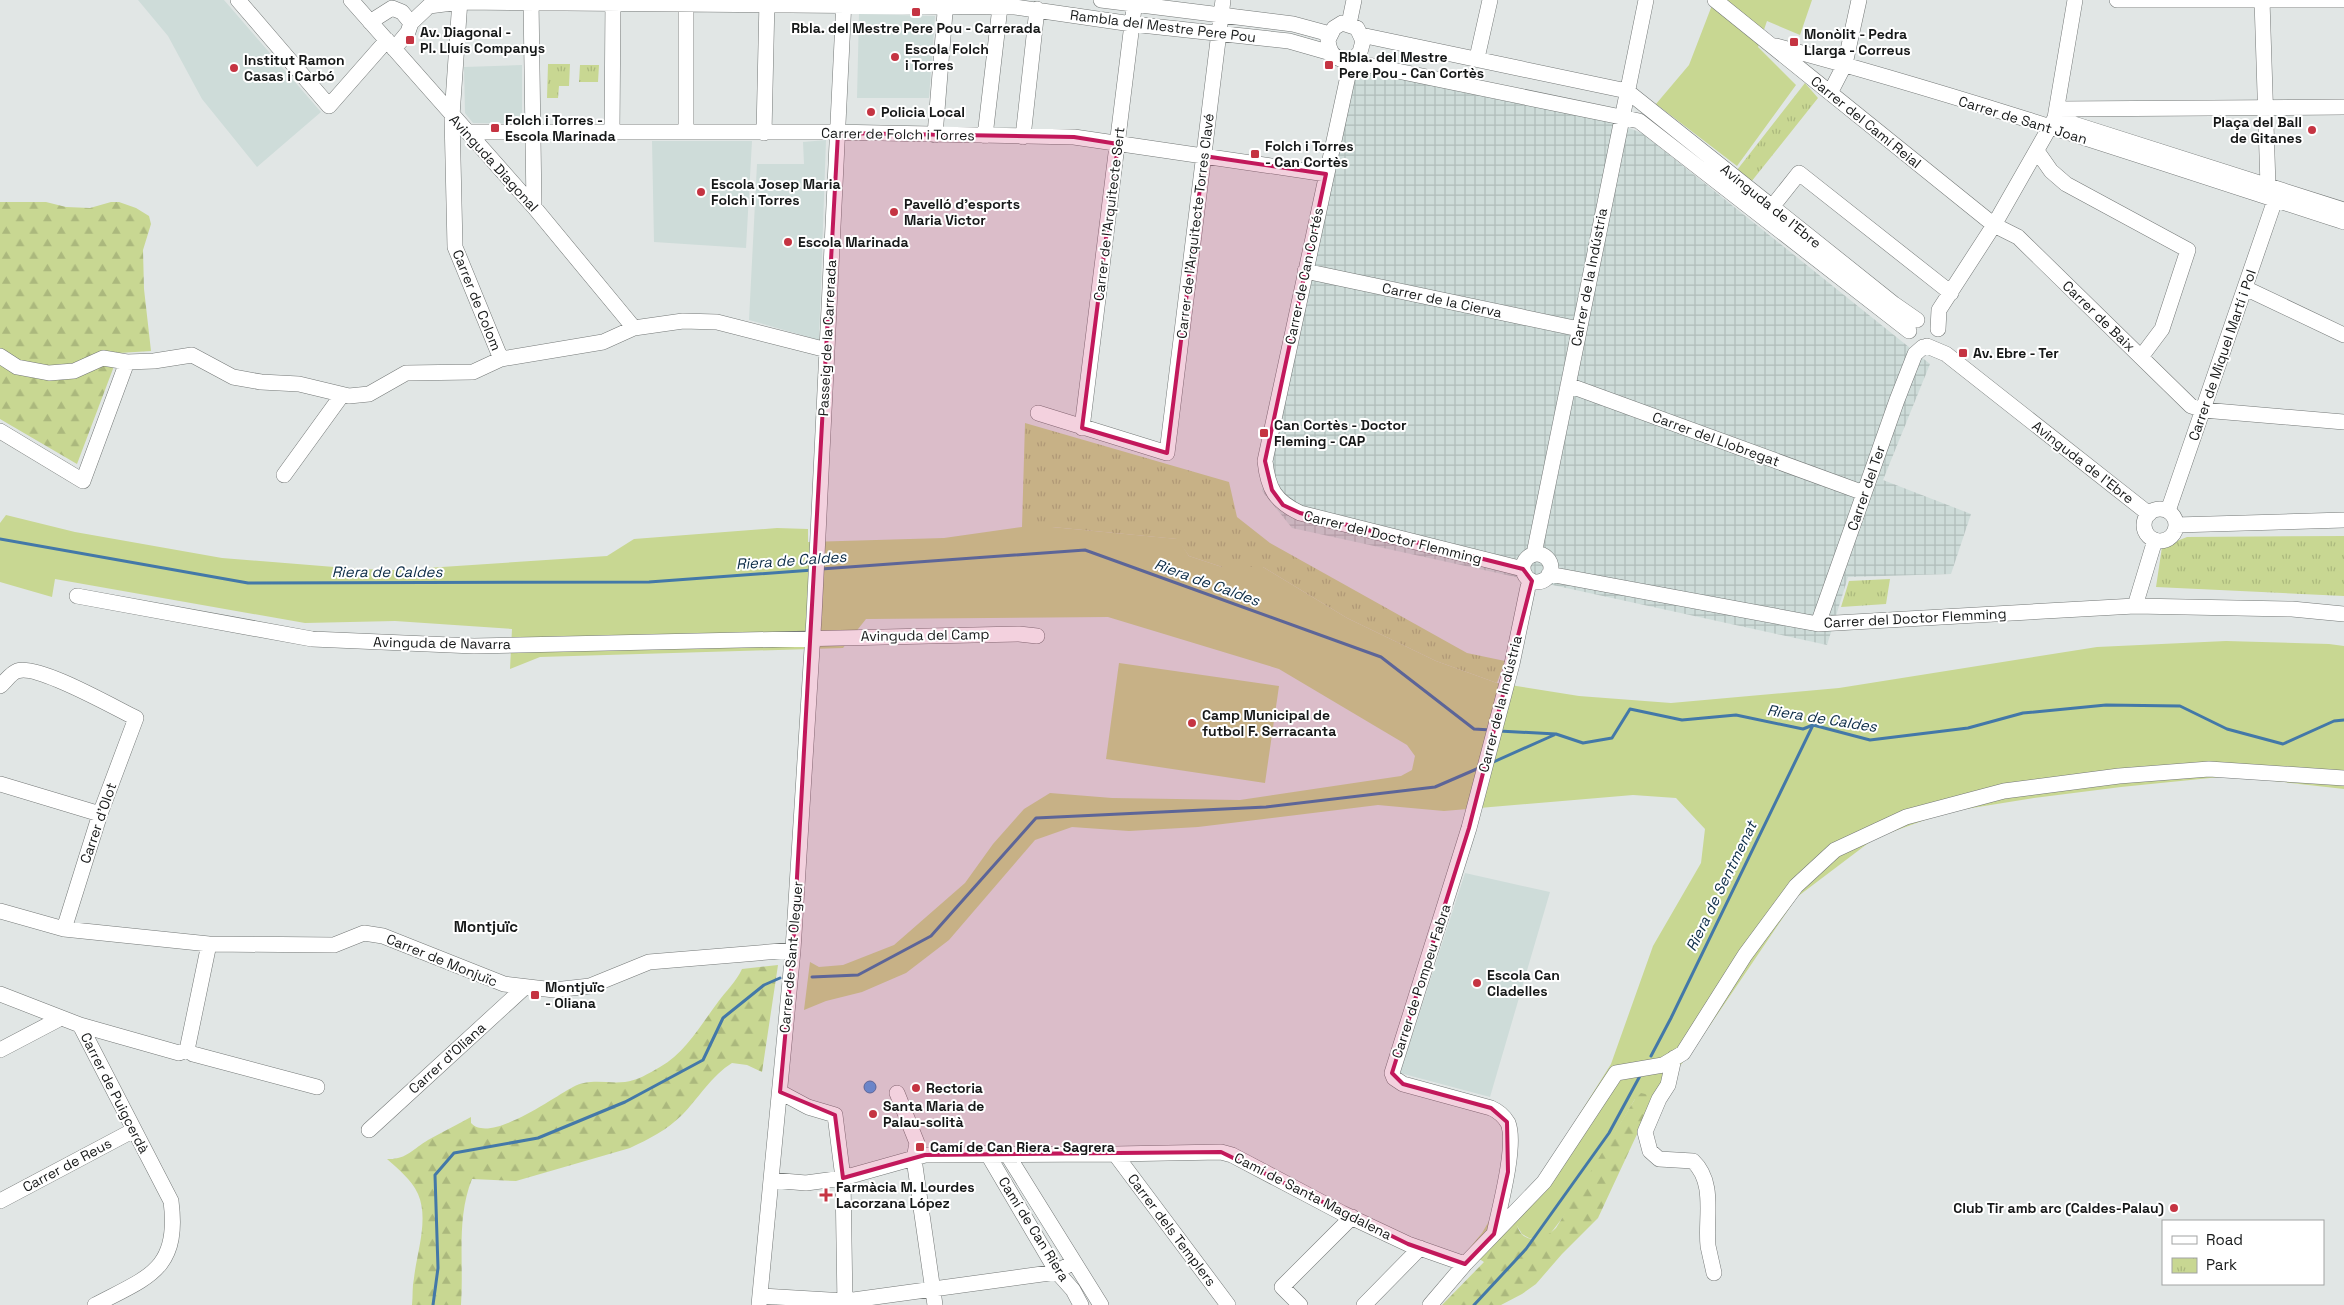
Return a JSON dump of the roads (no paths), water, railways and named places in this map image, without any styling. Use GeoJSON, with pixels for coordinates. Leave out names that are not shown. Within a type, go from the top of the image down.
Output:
{"type":"FeatureCollection","features":[{"type":"Feature","properties":{"kind":"street","name":"Rambla del Mestre Pere Pou"},"geometry":{"type":"LineString","coordinates":[[238,0],[330,106],[390,44],[408,32],[411,23],[429,6],[460,1],[767,2],[945,4],[1000,7],[1289,41],[1332,53]]}},
{"type":"Feature","properties":{"kind":"street","name":"Avinguda Diagonal"},"geometry":{"type":"LineString","coordinates":[[350,0],[534,207],[634,328]]}},
{"type":"Feature","properties":{"kind":"street","name":"Rambla del Mestre Pere Pou"},"geometry":{"type":"LineString","coordinates":[[1101,0],[1134,2],[1221,16],[1293,24],[1330,34]]}},
{"type":"Feature","properties":{"kind":"street","name":"Carrer de l'Arquitecte Torres Clavé"},"geometry":{"type":"LineString","coordinates":[[1082,428],[1167,453],[1223,0]]}},
{"type":"Feature","properties":{"kind":"street"},"geometry":{"type":"LineString","coordinates":[[1349,24],[1354,0]]}},
{"type":"Feature","properties":{"kind":"street"},"geometry":{"type":"LineString","coordinates":[[1477,58],[1490,0]]}},
{"type":"Feature","properties":{"kind":"street","name":"Carrer de la Indústria"},"geometry":{"type":"LineString","coordinates":[[1534,554],[1646,0]]}},
{"type":"Feature","properties":{"kind":"street","name":"Carrer del Camí Reial"},"geometry":{"type":"LineString","coordinates":[[1715,0],[1994,225]]}},
{"type":"Feature","properties":{"kind":"street"},"geometry":{"type":"LineString","coordinates":[[1830,93],[1845,64],[1859,0]]}},
{"type":"Feature","properties":{"kind":"street"},"geometry":{"type":"LineString","coordinates":[[1923,336],[1994,225],[2054,118],[2075,0]]}},
{"type":"Feature","properties":{"kind":"street"},"geometry":{"type":"LineString","coordinates":[[2116,0],[2344,0]]}},
{"type":"Feature","properties":{"kind":"street"},"geometry":{"type":"LineString","coordinates":[[2262,0],[2268,186],[2275,200]]}},
{"type":"Feature","properties":{"kind":"street","name":"Carrer de Colom"},"geometry":{"type":"LineString","coordinates":[[460,1],[452,116],[455,248],[501,359]]}},
{"type":"Feature","properties":{"kind":"street"},"geometry":{"type":"LineString","coordinates":[[531,1],[531,131],[534,207]]}},
{"type":"Feature","properties":{"kind":"street"},"geometry":{"type":"LineString","coordinates":[[612,132],[613,2]]}},
{"type":"Feature","properties":{"kind":"street"},"geometry":{"type":"LineString","coordinates":[[686,2],[686,132]]}},
{"type":"Feature","properties":{"kind":"street"},"geometry":{"type":"LineString","coordinates":[[764,133],[767,2]]}},
{"type":"Feature","properties":{"kind":"street","name":"Carrer de l'Arquitecte Sert"},"geometry":{"type":"LineString","coordinates":[[1082,428],[1134,2]]}},
{"type":"Feature","properties":{"kind":"street","name":"Passeig de la Carrerada"},"geometry":{"type":"LineString","coordinates":[[814,617],[816,538],[844,3]]}},
{"type":"Feature","properties":{"kind":"street"},"geometry":{"type":"LineString","coordinates":[[934,135],[945,4]]}},
{"type":"Feature","properties":{"kind":"street"},"geometry":{"type":"LineString","coordinates":[[370,22],[389,5],[397,8],[411,23]]}},
{"type":"Feature","properties":{"kind":"street"},"geometry":{"type":"LineString","coordinates":[[985,136],[1000,7]]}},
{"type":"Feature","properties":{"kind":"street"},"geometry":{"type":"LineString","coordinates":[[1023,137],[1037,10]]}},
{"type":"Feature","properties":{"kind":"street"},"geometry":{"type":"LineString","coordinates":[[1349,24],[1357,28],[1363,47],[1357,57],[1351,62],[1337,59],[1328,47],[1330,34],[1338,25],[1349,24]]}},
{"type":"Feature","properties":{"kind":"street"},"geometry":{"type":"LineString","coordinates":[[1360,35],[1477,58],[1627,91]]}},
{"type":"Feature","properties":{"kind":"street","name":"Carrer de Sant Joan"},"geometry":{"type":"LineString","coordinates":[[1769,44],[2054,118],[2344,210]]}},
{"type":"Feature","properties":{"kind":"street","name":"Avinguda de l'Ebre"},"geometry":{"type":"LineString","coordinates":[[1351,62],[1639,121],[1923,336],[2149,514]]}},
{"type":"Feature","properties":{"kind":"street","name":"Carrer de Can Cortés"},"geometry":{"type":"LineString","coordinates":[[1272,490],[1266,476],[1265,461],[1351,62]]}},
{"type":"Feature","properties":{"kind":"street","name":"Avinguda de l'Ebre"},"geometry":{"type":"LineString","coordinates":[[1627,91],[1772,207],[1923,336]]}},
{"type":"Feature","properties":{"kind":"street"},"geometry":{"type":"LineString","coordinates":[[2054,118],[2265,107],[2344,106]]}},
{"type":"Feature","properties":{"kind":"street","name":"Carrer de Sant Joan"},"geometry":{"type":"LineString","coordinates":[[2054,118],[2275,200],[2344,222]]}},
{"type":"Feature","properties":{"kind":"street","name":"Carrer de Folch i Torres"},"geometry":{"type":"LineString","coordinates":[[468,132],[838,133],[1074,137],[1326,174]]}},
{"type":"Feature","properties":{"kind":"street"},"geometry":{"type":"LineString","coordinates":[[2037,151],[2051,171],[2066,184],[2188,250],[2162,329],[2141,357]]}},
{"type":"Feature","properties":{"kind":"street"},"geometry":{"type":"LineString","coordinates":[[1772,207],[1799,173],[1951,293]]}},
{"type":"Feature","properties":{"kind":"street","name":"Carrer de Miquel Martí i Pol"},"geometry":{"type":"LineString","coordinates":[[2168,511],[2275,200]]}},
{"type":"Feature","properties":{"kind":"street","name":"Carrer de Baix"},"geometry":{"type":"LineString","coordinates":[[1994,225],[2018,237],[2191,406],[2203,410]]}},
{"type":"Feature","properties":{"kind":"street","name":"Carrer de la Cierva"},"geometry":{"type":"LineString","coordinates":[[1305,271],[1579,329]]}},
{"type":"Feature","properties":{"kind":"street"},"geometry":{"type":"LineString","coordinates":[[2245,288],[2344,335]]}},
{"type":"Feature","properties":{"kind":"street"},"geometry":{"type":"LineString","coordinates":[[0,356],[17,366],[49,373],[74,370],[104,358],[127,362],[154,361],[192,355],[233,376],[261,382],[299,384],[342,394],[369,394],[406,373],[473,372],[501,359],[603,342],[634,328],[683,321],[717,322],[827,350]]}},
{"type":"Feature","properties":{"kind":"street","name":"Carrer del Ter"},"geometry":{"type":"LineString","coordinates":[[1818,624],[1864,493],[1923,336]]}},
{"type":"Feature","properties":{"kind":"street"},"geometry":{"type":"LineString","coordinates":[[0,431],[83,481],[127,362]]}},
{"type":"Feature","properties":{"kind":"street","name":"Carrer del Llobregat"},"geometry":{"type":"LineString","coordinates":[[1568,385],[1864,493]]}},
{"type":"Feature","properties":{"kind":"street"},"geometry":{"type":"LineString","coordinates":[[284,474],[342,394]]}},
{"type":"Feature","properties":{"kind":"street"},"geometry":{"type":"LineString","coordinates":[[2203,410],[2344,422]]}},
{"type":"Feature","properties":{"kind":"street"},"geometry":{"type":"LineString","coordinates":[[1038,414],[1082,428]]}},
{"type":"Feature","properties":{"kind":"street","name":"Carrer del Doctor Flemming"},"geometry":{"type":"LineString","coordinates":[[1272,490],[1283,505],[1300,513],[1527,575]]}},
{"type":"Feature","properties":{"kind":"street"},"geometry":{"type":"LineString","coordinates":[[2156,509],[2168,511],[2176,520],[2176,525],[2171,536],[2161,541],[2155,540],[2145,530],[2145,520],[2156,509]]}},
{"type":"Feature","properties":{"kind":"street"},"geometry":{"type":"LineString","coordinates":[[2176,525],[2344,520]]}},
{"type":"Feature","properties":{"kind":"street"},"geometry":{"type":"LineString","coordinates":[[2135,606],[2155,540]]}},
{"type":"Feature","properties":{"kind":"street"},"geometry":{"type":"LineString","coordinates":[[1534,554],[1546,558],[1550,564],[1549,574],[1541,581],[1527,575],[1526,558],[1534,554]]}},
{"type":"Feature","properties":{"kind":"street","name":"Carrer del Doctor Flemming"},"geometry":{"type":"LineString","coordinates":[[1549,574],[1818,624],[2135,606],[2292,609],[2344,614]]}},
{"type":"Feature","properties":{"kind":"street","name":"Carrer de la Indústria"},"geometry":{"type":"LineString","coordinates":[[1469,828],[1512,664],[1528,587],[1527,575]]}},
{"type":"Feature","properties":{"kind":"street","name":"Avinguda de Navarra"},"geometry":{"type":"LineString","coordinates":[[77,596],[312,639],[474,646],[812,638]]}},
{"type":"Feature","properties":{"kind":"street","name":"Carrer de Sant Oleguer"},"geometry":{"type":"LineString","coordinates":[[759,1301],[793,950],[814,617]]}},
{"type":"Feature","properties":{"kind":"street","name":"Avinguda del Camp"},"geometry":{"type":"LineString","coordinates":[[812,638],[1019,634],[1037,636]]}},
{"type":"Feature","properties":{"kind":"street","name":"Carrer d'Olot"},"geometry":{"type":"LineString","coordinates":[[0,686],[17,671],[31,670],[70,685],[136,718],[100,814],[64,929]]}},
{"type":"Feature","properties":{"kind":"street"},"geometry":{"type":"LineString","coordinates":[[1430,1305],[1465,1264],[1544,1182],[1616,1072],[1663,1065],[1682,1053],[1745,955],[1796,886],[1835,850],[1906,818],[2004,791],[2119,776],[2209,769],[2344,778]]}},
{"type":"Feature","properties":{"kind":"street"},"geometry":{"type":"LineString","coordinates":[[0,784],[100,814]]}},
{"type":"Feature","properties":{"kind":"street","name":"Carrer de Pompeu Fabra"},"geometry":{"type":"LineString","coordinates":[[1469,828],[1392,1073],[1394,1078],[1403,1084],[1491,1108],[1502,1115],[1507,1122],[1509,1129],[1508,1172],[1494,1234]]}},
{"type":"Feature","properties":{"kind":"street","name":"Carrer de Monjuïc"},"geometry":{"type":"LineString","coordinates":[[0,911],[64,929],[209,944],[334,945],[364,933],[383,936],[504,984],[554,990],[590,986],[649,962],[793,950]]}},
{"type":"Feature","properties":{"kind":"street"},"geometry":{"type":"LineString","coordinates":[[187,1050],[209,944]]}},
{"type":"Feature","properties":{"kind":"street","name":"Carrer d'Oliana"},"geometry":{"type":"LineString","coordinates":[[369,1130],[525,987]]}},
{"type":"Feature","properties":{"kind":"street","name":"Carrer de Puigcerdà"},"geometry":{"type":"LineString","coordinates":[[0,994],[80,1025],[171,1201],[174,1224],[171,1241],[162,1262],[148,1277],[95,1305]]}},
{"type":"Feature","properties":{"kind":"street"},"geometry":{"type":"LineString","coordinates":[[0,1050],[61,1018]]}},
{"type":"Feature","properties":{"kind":"street"},"geometry":{"type":"LineString","coordinates":[[80,1025],[180,1053],[187,1050]]}},
{"type":"Feature","properties":{"kind":"street"},"geometry":{"type":"LineString","coordinates":[[187,1050],[194,1054],[317,1087]]}},
{"type":"Feature","properties":{"kind":"street"},"geometry":{"type":"LineString","coordinates":[[1674,1058],[1668,1086],[1659,1099],[1645,1132],[1650,1151],[1659,1159],[1693,1161],[1699,1167],[1706,1181],[1708,1245],[1714,1273]]}},
{"type":"Feature","properties":{"kind":"street"},"geometry":{"type":"LineString","coordinates":[[780,1092],[808,1106],[835,1115],[843,1178],[846,1303]]}},
{"type":"Feature","properties":{"kind":"street"},"geometry":{"type":"LineString","coordinates":[[897,1093],[917,1143],[914,1159],[935,1305]]}},
{"type":"Feature","properties":{"kind":"street","name":"Carrer de Reus"},"geometry":{"type":"LineString","coordinates":[[0,1201],[134,1130]]}},
{"type":"Feature","properties":{"kind":"street","name":"Camí de Santa Magdalena"},"geometry":{"type":"LineString","coordinates":[[771,1180],[806,1183],[843,1178],[925,1155],[1221,1152],[1232,1155],[1352,1217],[1420,1248],[1465,1264]]}},
{"type":"Feature","properties":{"kind":"street","name":"Camí de Can Riera"},"geometry":{"type":"LineString","coordinates":[[987,1153],[1057,1272],[1073,1290],[1081,1305]]}},
{"type":"Feature","properties":{"kind":"street","name":"Camí de Can Riera"},"geometry":{"type":"LineString","coordinates":[[1007,1154],[1101,1305]]}},
{"type":"Feature","properties":{"kind":"street","name":"Carrer dels Templers"},"geometry":{"type":"LineString","coordinates":[[1115,1154],[1228,1305]]}},
{"type":"Feature","properties":{"kind":"street"},"geometry":{"type":"LineString","coordinates":[[1300,1305],[1282,1287],[1352,1217]]}},
{"type":"Feature","properties":{"kind":"street"},"geometry":{"type":"LineString","coordinates":[[1364,1305],[1420,1248]]}},
{"type":"Feature","properties":{"kind":"street"},"geometry":{"type":"LineString","coordinates":[[747,1305],[759,1301],[846,1303],[1057,1272],[1073,1262]]}},
{"type":"Feature","properties":{"kind":"water"},"geometry":{"type":"Polygon","coordinates":[[[870,1081],[876,1087],[870,1093],[864,1087],[870,1081]]]}},
{"type":"Feature","properties":{"kind":"waterway","name":"Riera de Caldes"},"geometry":{"type":"LineString","coordinates":[[0,539],[248,583],[649,582],[813,570]]}},
{"type":"Feature","properties":{"kind":"waterway","name":"Riera de Caldes"},"geometry":{"type":"LineString","coordinates":[[821,569],[1085,550],[1381,657],[1474,729],[1491,730]]}},
{"type":"Feature","properties":{"kind":"waterway","name":"Riera de Caldes"},"geometry":{"type":"LineString","coordinates":[[1499,731],[1556,734],[1583,743],[1612,738],[1630,709],[1682,720],[1736,715],[1803,729],[1813,725],[1870,740],[1968,728],[2023,713],[2106,705],[2180,706],[2227,729],[2283,744],[2334,721],[2344,720]]}},
{"type":"Feature","properties":{"kind":"waterway","name":"Riera de Sentmenat"},"geometry":{"type":"LineString","coordinates":[[1651,1056],[1813,725]]}},
{"type":"Feature","properties":{"kind":"waterway"},"geometry":{"type":"LineString","coordinates":[[1491,763],[1554,735]]}},
{"type":"Feature","properties":{"kind":"waterway"},"geometry":{"type":"LineString","coordinates":[[812,977],[858,975],[931,936],[1036,818],[1266,807],[1435,787],[1479,768]]}},
{"type":"Feature","properties":{"kind":"waterway"},"geometry":{"type":"LineString","coordinates":[[433,1305],[438,1268],[435,1175],[454,1153],[538,1138],[625,1102],[703,1060],[723,1018],[764,985],[780,978]]}},
{"type":"Feature","properties":{"kind":"waterway","name":"Riera de Sentmenat"},"geometry":{"type":"LineString","coordinates":[[1474,1305],[1526,1249],[1609,1133],[1641,1074]]}},
{"type":"Feature","properties":{"kind":"place","name":"Rbla. del Mestre Pere Pou - Carrerada"},"geometry":{"type":"Point","coordinates":[916,12]}},
{"type":"Feature","properties":{"kind":"place","name":"Av. Diagonal - Pl. Lluís Companys"},"geometry":{"type":"Point","coordinates":[410,40]}},
{"type":"Feature","properties":{"kind":"place","name":"Monòlit - Pedra Llarga - Correus"},"geometry":{"type":"Point","coordinates":[1794,42]}},
{"type":"Feature","properties":{"kind":"place","name":"Escola Folch i Torres"},"geometry":{"type":"Point","coordinates":[895,57]}},
{"type":"Feature","properties":{"kind":"place","name":"Rbla. del Mestre Pere Pou - Can Cortès"},"geometry":{"type":"Point","coordinates":[1329,65]}},
{"type":"Feature","properties":{"kind":"place","name":"Institut Ramon Casas i Carbó"},"geometry":{"type":"Point","coordinates":[234,68]}},
{"type":"Feature","properties":{"kind":"place","name":"Policia Local"},"geometry":{"type":"Point","coordinates":[871,112]}},
{"type":"Feature","properties":{"kind":"place","name":"Folch i Torres - Escola Marinada"},"geometry":{"type":"Point","coordinates":[495,128]}},
{"type":"Feature","properties":{"kind":"place","name":"Plaça del Ball de Gitanes"},"geometry":{"type":"Point","coordinates":[2312,130]}},
{"type":"Feature","properties":{"kind":"place","name":"Folch i Torres - Can Cortès"},"geometry":{"type":"Point","coordinates":[1255,154]}},
{"type":"Feature","properties":{"kind":"place","name":"Escola Josep Maria Folch i Torres"},"geometry":{"type":"Point","coordinates":[701,192]}},
{"type":"Feature","properties":{"kind":"place","name":"Pavelló d'esports Maria Victor"},"geometry":{"type":"Point","coordinates":[894,212]}},
{"type":"Feature","properties":{"kind":"place","name":"Escola Marinada"},"geometry":{"type":"Point","coordinates":[788,242]}},
{"type":"Feature","properties":{"kind":"place","name":"Av. Ebre - Ter"},"geometry":{"type":"Point","coordinates":[1963,353]}},
{"type":"Feature","properties":{"kind":"place","name":"Can Cortès - Doctor Fleming - CAP"},"geometry":{"type":"Point","coordinates":[1264,433]}},
{"type":"Feature","properties":{"kind":"place","name":"Camp Municipal de futbol F. Serracanta"},"geometry":{"type":"Point","coordinates":[1192,723]}},
{"type":"Feature","properties":{"kind":"place","name":"Escola Can Cladelles"},"geometry":{"type":"Point","coordinates":[1477,983]}},
{"type":"Feature","properties":{"kind":"place","name":"Montjuïc - Oliana"},"geometry":{"type":"Point","coordinates":[535,995]}},
{"type":"Feature","properties":{"kind":"place","name":"Rectoria"},"geometry":{"type":"Point","coordinates":[916,1088]}},
{"type":"Feature","properties":{"kind":"place","name":"Santa Maria de Palau-solità"},"geometry":{"type":"Point","coordinates":[873,1114]}},
{"type":"Feature","properties":{"kind":"place","name":"Camí de Can Riera - Sagrera"},"geometry":{"type":"Point","coordinates":[920,1147]}},
{"type":"Feature","properties":{"kind":"place","name":"Farmàcia M. Lourdes Lacorzana López"},"geometry":{"type":"Point","coordinates":[826,1195]}},
{"type":"Feature","properties":{"kind":"place","name":"Club Tir amb arc (Caldes-Palau)"},"geometry":{"type":"Point","coordinates":[2174,1208]}},
{"type":"Feature","properties":{"kind":"district","name":"Montjuïc"},"geometry":{"type":"Point","coordinates":[486,926]}}]}
